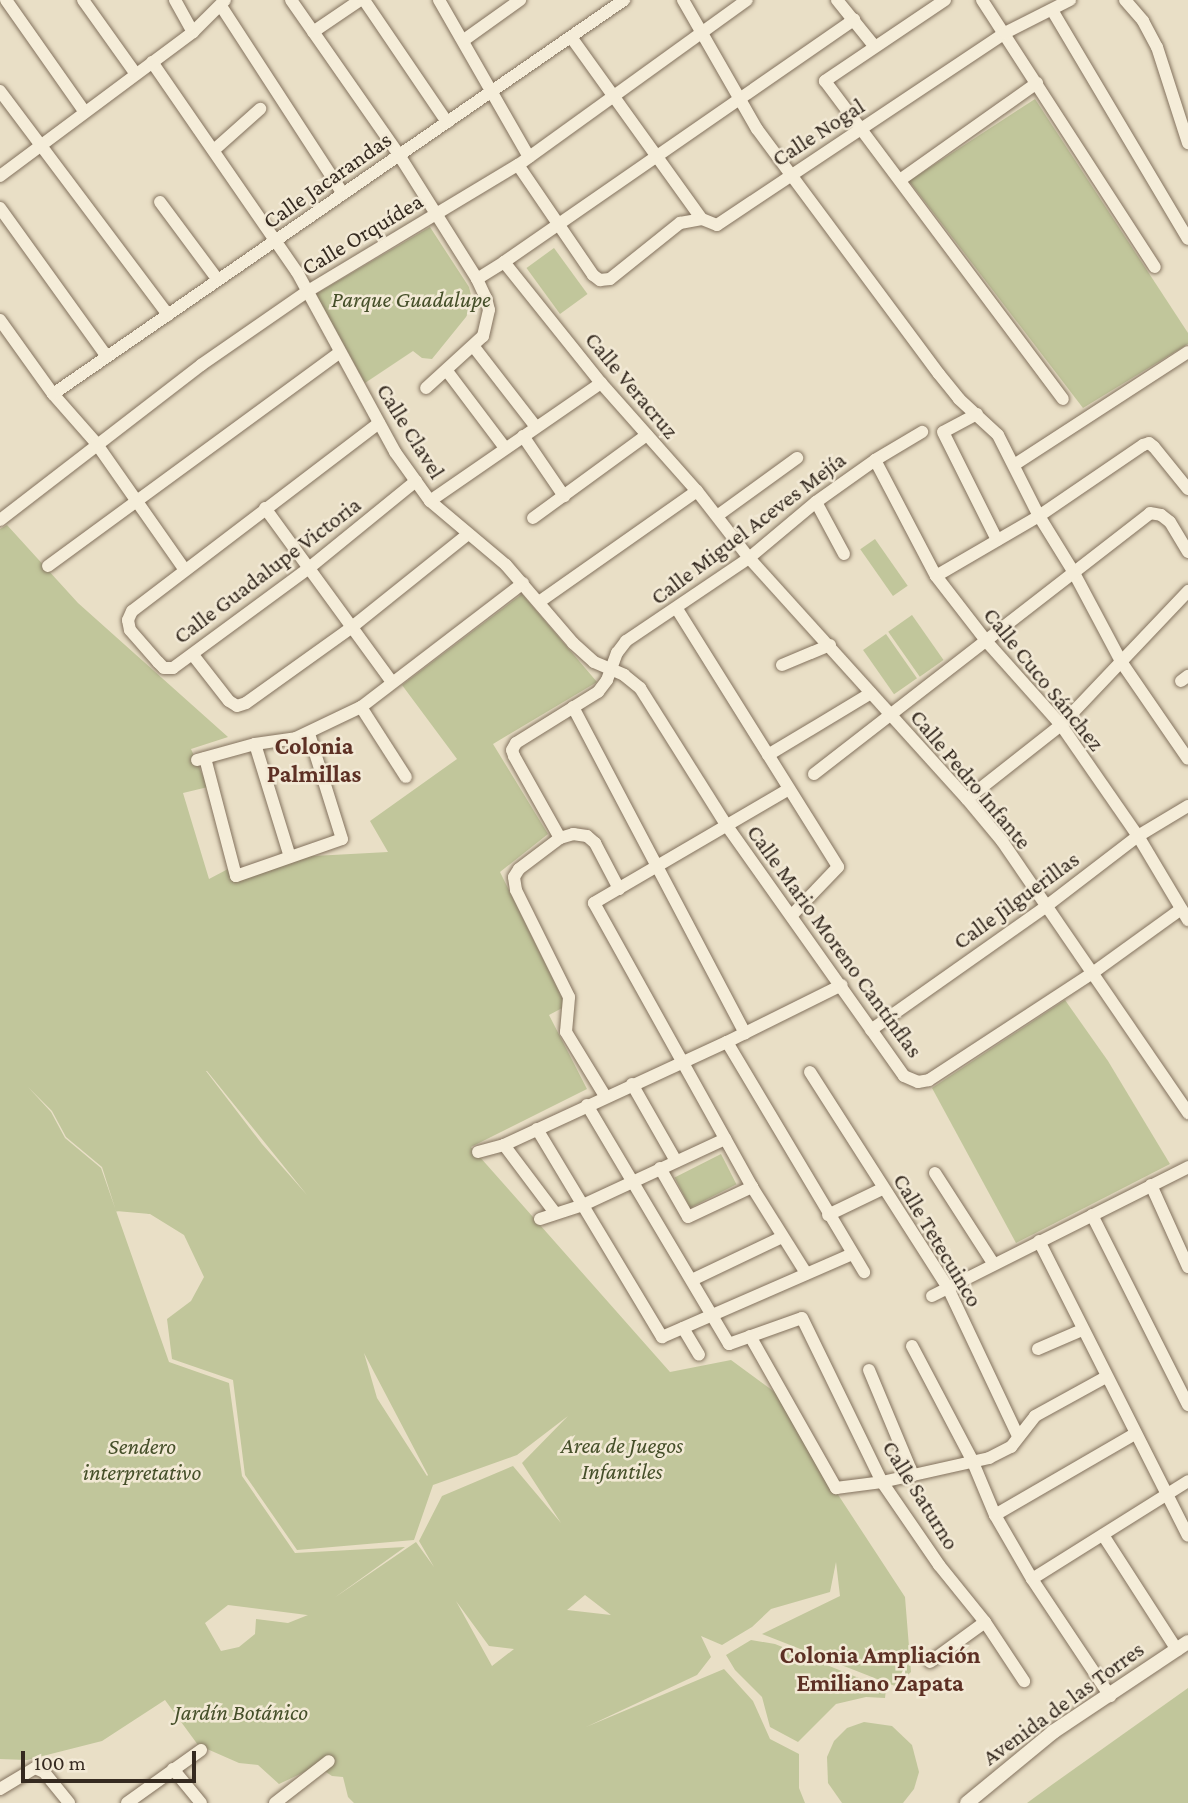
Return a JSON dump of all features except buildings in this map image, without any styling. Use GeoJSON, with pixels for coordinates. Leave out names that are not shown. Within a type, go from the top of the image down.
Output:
{"type":"FeatureCollection","features":[{"type":"Feature","properties":{"kind":"street"},"geometry":{"type":"LineString","coordinates":[[6,0],[84,111]]}},
{"type":"Feature","properties":{"kind":"street"},"geometry":{"type":"LineString","coordinates":[[83,0],[135,73]]}},
{"type":"Feature","properties":{"kind":"street"},"geometry":{"type":"LineString","coordinates":[[175,0],[192,32]]}},
{"type":"Feature","properties":{"kind":"street"},"geometry":{"type":"LineString","coordinates":[[291,0],[399,156],[477,279],[489,310],[483,336],[426,388]]}},
{"type":"Feature","properties":{"kind":"street"},"geometry":{"type":"LineString","coordinates":[[313,33],[362,0],[447,122]]}},
{"type":"Feature","properties":{"kind":"street"},"geometry":{"type":"LineString","coordinates":[[439,0],[493,90],[524,161],[559,225]]}},
{"type":"Feature","properties":{"kind":"street"},"geometry":{"type":"LineString","coordinates":[[464,40],[520,0]]}},
{"type":"Feature","properties":{"kind":"street","name":"Calle Jacarandas"},"geometry":{"type":"LineString","coordinates":[[53,394],[623,0]]}},
{"type":"Feature","properties":{"kind":"street"},"geometry":{"type":"LineString","coordinates":[[683,0],[757,129],[939,374],[998,435],[1039,516],[1073,571],[1122,663],[1188,759]]}},
{"type":"Feature","properties":{"kind":"street","name":"Calle Orquídea"},"geometry":{"type":"LineString","coordinates":[[4,518],[96,443],[201,365],[308,291],[524,161],[747,0]]}},
{"type":"Feature","properties":{"kind":"street"},"geometry":{"type":"LineString","coordinates":[[836,0],[875,47]]}},
{"type":"Feature","properties":{"kind":"street"},"geometry":{"type":"LineString","coordinates":[[945,0],[825,81],[1063,398]]}},
{"type":"Feature","properties":{"kind":"street"},"geometry":{"type":"LineString","coordinates":[[982,0],[1155,267]]}},
{"type":"Feature","properties":{"kind":"street","name":"Calle Nogal"},"geometry":{"type":"LineString","coordinates":[[559,225],[593,275],[600,280],[610,279],[680,223],[702,219],[717,225],[1005,33],[1070,0]]}},
{"type":"Feature","properties":{"kind":"street"},"geometry":{"type":"LineString","coordinates":[[1125,0],[1143,21],[1157,47],[1188,143]]}},
{"type":"Feature","properties":{"kind":"street"},"geometry":{"type":"LineString","coordinates":[[0,176],[192,32],[223,3],[343,194]]}},
{"type":"Feature","properties":{"kind":"street"},"geometry":{"type":"LineString","coordinates":[[1052,10],[1188,239]]}},
{"type":"Feature","properties":{"kind":"street"},"geometry":{"type":"LineString","coordinates":[[477,279],[854,20]]}},
{"type":"Feature","properties":{"kind":"street"},"geometry":{"type":"LineString","coordinates":[[571,37],[702,219]]}},
{"type":"Feature","properties":{"kind":"street","name":"Calle Clavel"},"geometry":{"type":"LineString","coordinates":[[152,62],[276,240],[308,291],[379,423],[430,501],[523,583],[573,643],[594,662],[610,669]]}},
{"type":"Feature","properties":{"kind":"street"},"geometry":{"type":"LineString","coordinates":[[900,180],[1037,83]]}},
{"type":"Feature","properties":{"kind":"street"},"geometry":{"type":"LineString","coordinates":[[0,91],[168,315]]}},
{"type":"Feature","properties":{"kind":"street"},"geometry":{"type":"LineString","coordinates":[[214,150],[260,109]]}},
{"type":"Feature","properties":{"kind":"street"},"geometry":{"type":"LineString","coordinates":[[160,202],[218,280]]}},
{"type":"Feature","properties":{"kind":"street"},"geometry":{"type":"LineString","coordinates":[[0,208],[107,356]]}},
{"type":"Feature","properties":{"kind":"street","name":"Calle Veracruz"},"geometry":{"type":"LineString","coordinates":[[504,262],[601,383],[697,491],[749,558]]}},
{"type":"Feature","properties":{"kind":"street"},"geometry":{"type":"LineString","coordinates":[[0,320],[53,394],[96,443],[185,570],[379,423]]}},
{"type":"Feature","properties":{"kind":"street"},"geometry":{"type":"LineString","coordinates":[[474,347],[536,427]]}},
{"type":"Feature","properties":{"kind":"street"},"geometry":{"type":"LineString","coordinates":[[48,566],[340,352]]}},
{"type":"Feature","properties":{"kind":"street"},"geometry":{"type":"LineString","coordinates":[[1014,465],[1188,352]]}},
{"type":"Feature","properties":{"kind":"street"},"geometry":{"type":"LineString","coordinates":[[447,371],[505,448]]}},
{"type":"Feature","properties":{"kind":"street"},"geometry":{"type":"LineString","coordinates":[[430,501],[601,383]]}},
{"type":"Feature","properties":{"kind":"street"},"geometry":{"type":"LineString","coordinates":[[977,414],[943,432],[997,540]]}},
{"type":"Feature","properties":{"kind":"street","name":"Calle Miguel Aceves Mejía"},"geometry":{"type":"LineString","coordinates":[[560,838],[512,750],[516,743],[598,692],[607,680],[626,640],[677,609],[749,558],[816,502],[875,460],[922,432]]}},
{"type":"Feature","properties":{"kind":"street"},"geometry":{"type":"LineString","coordinates":[[533,518],[647,435]]}},
{"type":"Feature","properties":{"kind":"street"},"geometry":{"type":"LineString","coordinates":[[523,436],[564,496]]}},
{"type":"Feature","properties":{"kind":"street"},"geometry":{"type":"LineString","coordinates":[[936,576],[1039,516],[1149,443],[1188,489]]}},
{"type":"Feature","properties":{"kind":"street"},"geometry":{"type":"LineString","coordinates":[[717,516],[797,458]]}},
{"type":"Feature","properties":{"kind":"street","name":"Calle Cuco Sánchez"},"geometry":{"type":"LineString","coordinates":[[875,460],[936,576],[987,642],[1061,725],[1138,836],[1185,914]]}},
{"type":"Feature","properties":{"kind":"street","name":"Calle Guadalupe Victoria"},"geometry":{"type":"LineString","coordinates":[[185,570],[132,611],[128,620],[130,630],[164,668],[173,668],[193,655],[309,568],[416,481]]}},
{"type":"Feature","properties":{"kind":"street"},"geometry":{"type":"LineString","coordinates":[[539,602],[697,491]]}},
{"type":"Feature","properties":{"kind":"street"},"geometry":{"type":"LineString","coordinates":[[816,502],[844,554]]}},
{"type":"Feature","properties":{"kind":"street"},"geometry":{"type":"LineString","coordinates":[[265,508],[392,682]]}},
{"type":"Feature","properties":{"kind":"street"},"geometry":{"type":"LineString","coordinates":[[814,774],[1150,513],[1161,515],[1170,522],[1188,552]]}},
{"type":"Feature","properties":{"kind":"street"},"geometry":{"type":"LineString","coordinates":[[193,655],[229,701],[237,706],[352,626],[467,535]]}},
{"type":"Feature","properties":{"kind":"street","name":"Calle Pedro Infante"},"geometry":{"type":"LineString","coordinates":[[749,558],[830,645],[1002,841],[1044,908],[1188,1113]]}},
{"type":"Feature","properties":{"kind":"street"},"geometry":{"type":"LineString","coordinates":[[309,734],[342,839],[236,876],[201,759],[255,744],[309,734],[361,707],[523,583]]}},
{"type":"Feature","properties":{"kind":"street"},"geometry":{"type":"LineString","coordinates":[[967,799],[1061,725],[1188,591]]}},
{"type":"Feature","properties":{"kind":"street"},"geometry":{"type":"LineString","coordinates":[[677,609],[838,867],[792,915]]}},
{"type":"Feature","properties":{"kind":"street"},"geometry":{"type":"LineString","coordinates":[[782,664],[830,645]]}},
{"type":"Feature","properties":{"kind":"street","name":"Calle Mario Moreno Cantínflas"},"geometry":{"type":"LineString","coordinates":[[610,669],[640,688],[727,826],[904,1076],[918,1082],[929,1080],[1185,914]]}},
{"type":"Feature","properties":{"kind":"street"},"geometry":{"type":"LineString","coordinates":[[768,755],[871,693]]}},
{"type":"Feature","properties":{"kind":"street"},"geometry":{"type":"LineString","coordinates":[[361,707],[406,777]]}},
{"type":"Feature","properties":{"kind":"street"},"geometry":{"type":"LineString","coordinates":[[573,708],[659,866],[745,1033]]}},
{"type":"Feature","properties":{"kind":"street"},"geometry":{"type":"LineString","coordinates":[[255,744],[290,857]]}},
{"type":"Feature","properties":{"kind":"street"},"geometry":{"type":"LineString","coordinates":[[789,789],[594,903],[752,1187],[806,1273]]}},
{"type":"Feature","properties":{"kind":"street","name":"Calle Jilguerillas"},"geometry":{"type":"LineString","coordinates":[[871,1030],[1044,908],[1138,836],[1188,806]]}},
{"type":"Feature","properties":{"kind":"street"},"geometry":{"type":"LineString","coordinates":[[605,1096],[566,1032],[569,997],[516,890],[514,877],[519,869],[560,838],[573,834],[587,836],[595,843],[619,889]]}},
{"type":"Feature","properties":{"kind":"street"},"geometry":{"type":"LineString","coordinates":[[478,1152],[504,1145],[605,1096],[727,1042],[842,985]]}},
{"type":"Feature","properties":{"kind":"street"},"geometry":{"type":"LineString","coordinates":[[727,1042],[864,1272]]}},
{"type":"Feature","properties":{"kind":"street","name":"Calle Tetecuinco"},"geometry":{"type":"LineString","coordinates":[[810,1072],[882,1189],[948,1288],[1018,1436]]}},
{"type":"Feature","properties":{"kind":"street"},"geometry":{"type":"LineString","coordinates":[[632,1084],[676,1161]]}},
{"type":"Feature","properties":{"kind":"street"},"geometry":{"type":"LineString","coordinates":[[587,1105],[694,1279],[729,1344],[750,1336],[836,1488],[882,1482],[989,1458],[1011,1447],[1035,1416],[1106,1377]]}},
{"type":"Feature","properties":{"kind":"street"},"geometry":{"type":"LineString","coordinates":[[537,1129],[662,1337],[852,1254]]}},
{"type":"Feature","properties":{"kind":"street"},"geometry":{"type":"LineString","coordinates":[[540,1219],[583,1205],[725,1139]]}},
{"type":"Feature","properties":{"kind":"street"},"geometry":{"type":"LineString","coordinates":[[504,1145],[555,1213]]}},
{"type":"Feature","properties":{"kind":"street"},"geometry":{"type":"LineString","coordinates":[[932,1296],[1188,1167]]}},
{"type":"Feature","properties":{"kind":"street"},"geometry":{"type":"LineString","coordinates":[[660,1168],[688,1217],[752,1187]]}},
{"type":"Feature","properties":{"kind":"street"},"geometry":{"type":"LineString","coordinates":[[935,1173],[993,1264]]}},
{"type":"Feature","properties":{"kind":"street"},"geometry":{"type":"LineString","coordinates":[[1151,1185],[1184,1249],[1188,1267]]}},
{"type":"Feature","properties":{"kind":"street"},"geometry":{"type":"LineString","coordinates":[[828,1215],[882,1189]]}},
{"type":"Feature","properties":{"kind":"street"},"geometry":{"type":"LineString","coordinates":[[1092,1215],[1188,1405]]}},
{"type":"Feature","properties":{"kind":"street"},"geometry":{"type":"LineString","coordinates":[[694,1279],[782,1237]]}},
{"type":"Feature","properties":{"kind":"street"},"geometry":{"type":"LineString","coordinates":[[1039,1241],[1165,1496],[1188,1536]]}},
{"type":"Feature","properties":{"kind":"street","name":"Calle Saturno"},"geometry":{"type":"LineString","coordinates":[[750,1336],[802,1318],[882,1482],[939,1564],[985,1622],[1024,1681]]}},
{"type":"Feature","properties":{"kind":"street"},"geometry":{"type":"LineString","coordinates":[[683,1328],[699,1356]]}},
{"type":"Feature","properties":{"kind":"street"},"geometry":{"type":"LineString","coordinates":[[1038,1349],[1082,1330]]}},
{"type":"Feature","properties":{"kind":"street"},"geometry":{"type":"LineString","coordinates":[[912,1346],[972,1460],[995,1515],[1032,1579],[1110,1696]]}},
{"type":"Feature","properties":{"kind":"street"},"geometry":{"type":"LineString","coordinates":[[869,1370],[913,1475]]}},
{"type":"Feature","properties":{"kind":"street"},"geometry":{"type":"LineString","coordinates":[[995,1515],[1135,1434]]}},
{"type":"Feature","properties":{"kind":"street"},"geometry":{"type":"LineString","coordinates":[[1032,1579],[1188,1482]]}},
{"type":"Feature","properties":{"kind":"street"},"geometry":{"type":"LineString","coordinates":[[1103,1535],[1182,1646]]}},
{"type":"Feature","properties":{"kind":"street"},"geometry":{"type":"LineString","coordinates":[[930,1662],[985,1622]]}},
{"type":"Feature","properties":{"kind":"street","name":"Avenida de las Torres"},"geometry":{"type":"LineString","coordinates":[[967,1803],[1053,1732],[1182,1646]]}},
{"type":"Feature","properties":{"kind":"street"},"geometry":{"type":"LineString","coordinates":[[127,1803],[201,1750]]}},
{"type":"Feature","properties":{"kind":"street"},"geometry":{"type":"LineString","coordinates":[[275,1803],[329,1761]]}},
{"type":"Feature","properties":{"kind":"street"},"geometry":{"type":"LineString","coordinates":[[0,1789],[27,1771],[36,1769],[44,1772],[69,1803]]}},
{"type":"Feature","properties":{"kind":"street"},"geometry":{"type":"LineString","coordinates":[[173,1769],[201,1803]]}},
{"type":"Feature","properties":{"kind":"green space"},"geometry":{"type":"Polygon","coordinates":[[[1035,99],[1188,333],[1188,344],[1083,408],[909,181],[1035,99]]]}},
{"type":"Feature","properties":{"kind":"green space","name":"Parque Guadalupe"},"geometry":{"type":"Polygon","coordinates":[[[430,227],[469,287],[473,303],[466,317],[432,359],[422,358],[413,351],[365,383],[316,294],[430,227]]]}},
{"type":"Feature","properties":{"kind":"green space"},"geometry":{"type":"Polygon","coordinates":[[[554,248],[588,294],[560,314],[526,268],[554,248]]]}},
{"type":"Feature","properties":{"kind":"green space"},"geometry":{"type":"Polygon","coordinates":[[[7,525],[78,603],[228,737],[191,749],[208,787],[183,793],[209,879],[228,869],[232,881],[295,857],[388,852],[370,821],[457,759],[402,685],[522,594],[597,682],[493,744],[548,834],[500,872],[566,1006],[549,1015],[587,1089],[471,1147],[670,1372],[731,1360],[780,1396],[833,1487],[905,1597],[911,1672],[895,1686],[762,1634],[840,1596],[836,1562],[830,1592],[771,1609],[752,1627],[722,1645],[701,1636],[711,1657],[697,1675],[586,1727],[724,1669],[753,1701],[770,1739],[799,1754],[799,1788],[805,1803],[354,1803],[348,1797],[343,1777],[332,1776],[317,1766],[279,1784],[258,1765],[239,1763],[198,1745],[165,1700],[102,1741],[27,1760],[0,1759],[0,529],[7,525]],[[206,1071],[262,1144],[307,1195],[207,1071],[206,1071]],[[28,1087],[51,1112],[65,1138],[101,1168],[115,1209],[102,1167],[66,1137],[52,1111],[28,1087]],[[116,1211],[169,1362],[229,1383],[242,1476],[295,1553],[405,1547],[334,1598],[416,1542],[434,1567],[419,1541],[442,1496],[513,1466],[561,1523],[522,1463],[568,1416],[517,1455],[433,1485],[414,1540],[297,1550],[245,1475],[233,1380],[172,1359],[167,1319],[191,1301],[204,1277],[184,1235],[150,1214],[116,1211]],[[364,1353],[377,1398],[428,1475],[364,1353]],[[585,1595],[567,1610],[611,1615],[585,1595]],[[456,1601],[492,1666],[514,1649],[489,1646],[456,1601]],[[228,1605],[205,1623],[221,1651],[239,1647],[255,1634],[256,1619],[288,1623],[308,1615],[228,1605]]]}},
{"type":"Feature","properties":{"kind":"green space"},"geometry":{"type":"Polygon","coordinates":[[[875,539],[908,586],[893,596],[860,549],[875,539]]]}},
{"type":"Feature","properties":{"kind":"green space"},"geometry":{"type":"Polygon","coordinates":[[[912,615],[944,660],[920,677],[888,632],[912,615]]]}},
{"type":"Feature","properties":{"kind":"green space"},"geometry":{"type":"Polygon","coordinates":[[[886,634],[917,678],[894,694],[863,650],[886,634]]]}},
{"type":"Feature","properties":{"kind":"green space"},"geometry":{"type":"Polygon","coordinates":[[[1065,1000],[1108,1061],[1170,1164],[1016,1243],[932,1088],[1065,1000]]]}},
{"type":"Feature","properties":{"kind":"green space"},"geometry":{"type":"Polygon","coordinates":[[[721,1154],[736,1184],[690,1208],[675,1178],[721,1154]]]}},
{"type":"Feature","properties":{"kind":"green space"},"geometry":{"type":"Polygon","coordinates":[[[751,1640],[775,1644],[886,1689],[885,1698],[866,1697],[836,1704],[798,1742],[770,1727],[762,1697],[735,1670],[726,1655],[751,1640]]]}},
{"type":"Feature","properties":{"kind":"green space"},"geometry":{"type":"Polygon","coordinates":[[[1188,1688],[1188,1803],[1027,1803],[1053,1784],[1188,1688]]]}},
{"type":"Feature","properties":{"kind":"green space"},"geometry":{"type":"Polygon","coordinates":[[[864,1722],[892,1726],[912,1745],[919,1772],[914,1789],[903,1803],[842,1803],[828,1783],[827,1757],[834,1741],[847,1728],[864,1722]]]}},
{"type":"Feature","properties":{"kind":"district","name":"Colonia Palmillas"},"geometry":{"type":"Point","coordinates":[314,760]}},
{"type":"Feature","properties":{"kind":"district","name":"Colonia Ampliación Emiliano Zapata"},"geometry":{"type":"Point","coordinates":[880,1669]}},
{"type":"Feature","properties":{"kind":"park label","name":"Area de Juegos Infantiles"},"geometry":{"type":"Point","coordinates":[622,1458]}},
{"type":"Feature","properties":{"kind":"park label","name":"Sendero interpretativo"},"geometry":{"type":"Point","coordinates":[142,1459]}},
{"type":"Feature","properties":{"kind":"park label","name":"Jardín Botánico"},"geometry":{"type":"Point","coordinates":[241,1712]}}]}
